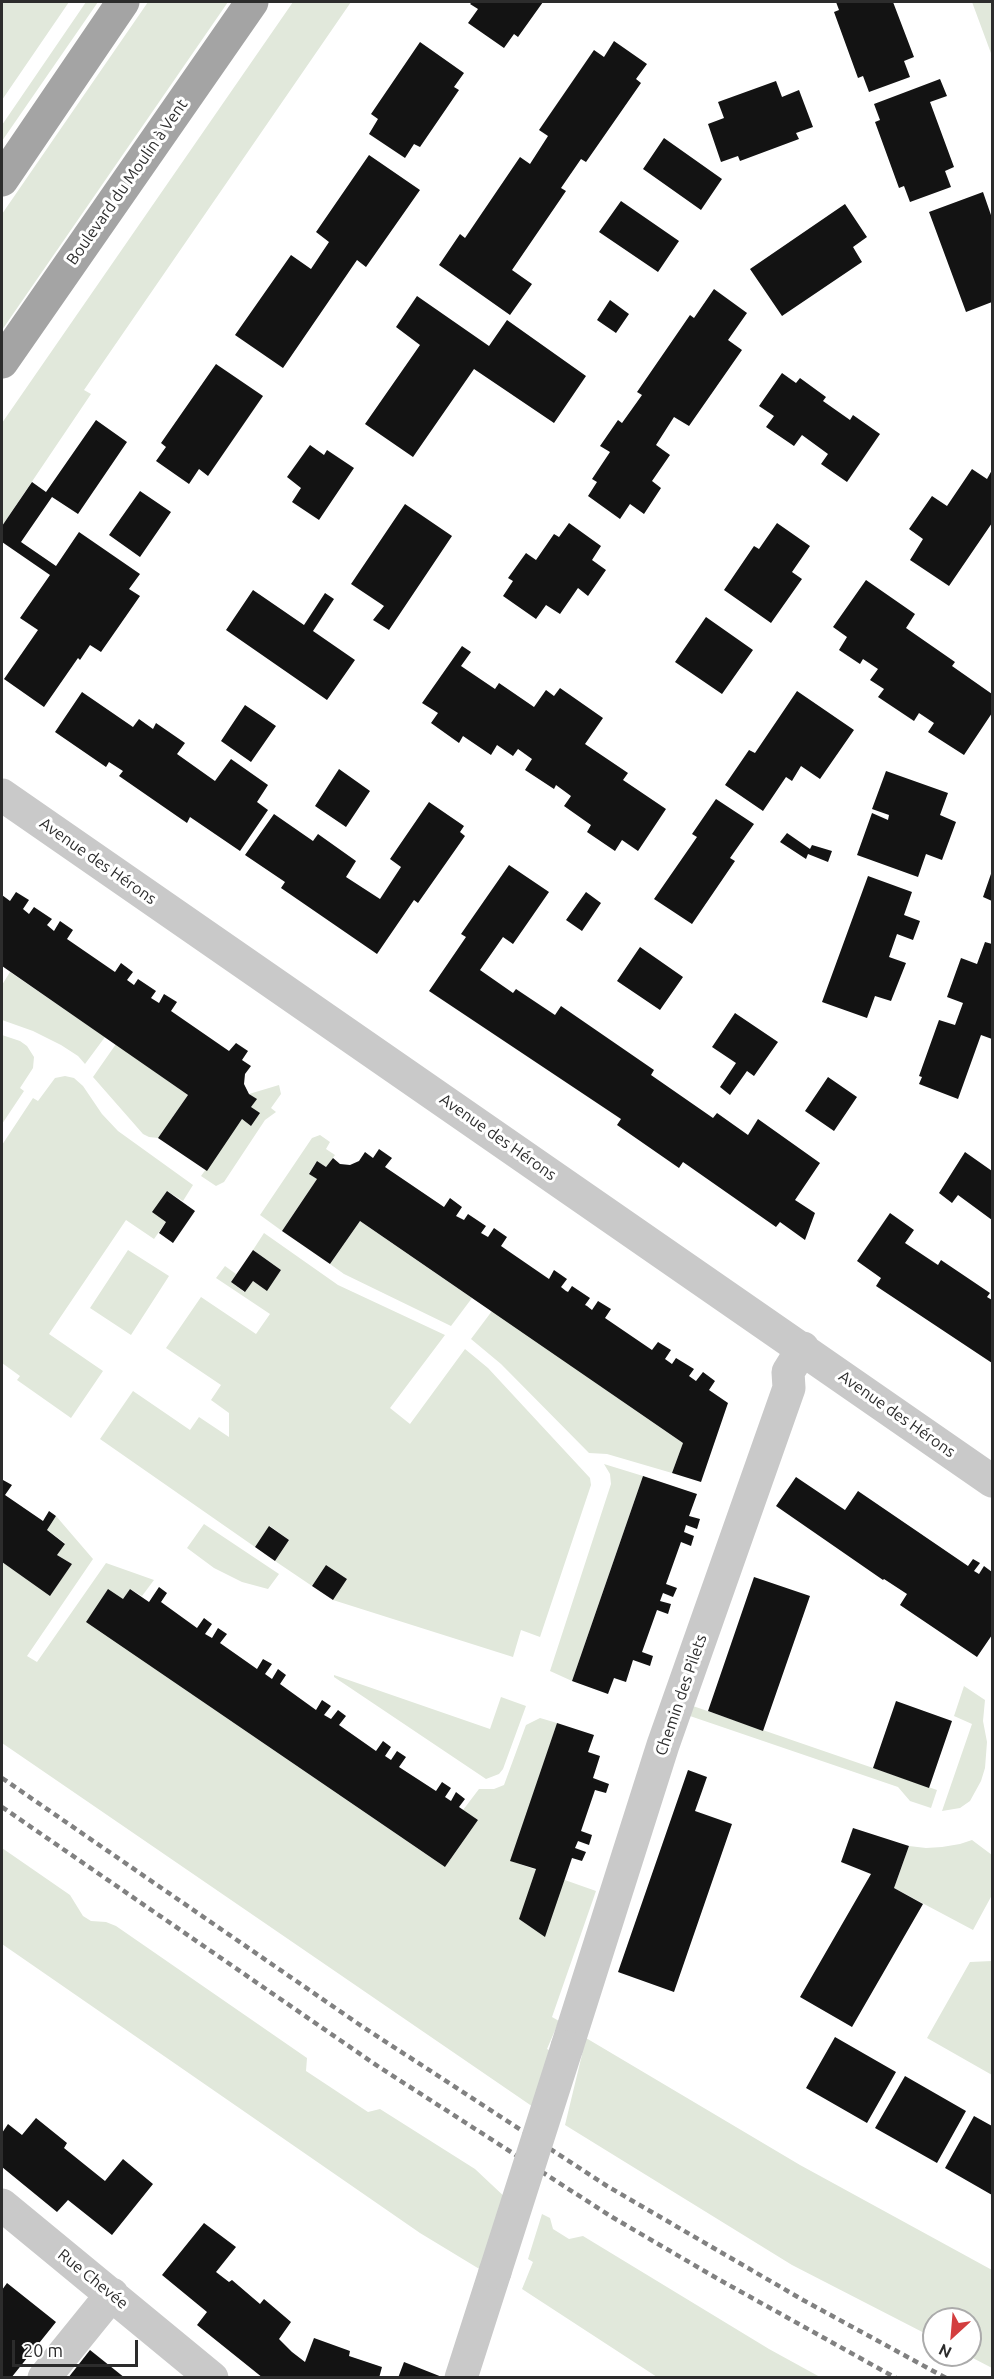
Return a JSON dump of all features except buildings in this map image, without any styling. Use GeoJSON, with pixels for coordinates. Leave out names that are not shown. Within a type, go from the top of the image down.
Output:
{"type":"FeatureCollection","features":[{"type":"Feature","properties":{"kind":"main road"},"geometry":{"type":"LineString","coordinates":[[2,180],[123,2]]}},
{"type":"Feature","properties":{"kind":"main road","name":"Boulevard du Moulin à Vent"},"geometry":{"type":"LineString","coordinates":[[2,362],[252,2]]}},
{"type":"Feature","properties":{"kind":"street","name":"Avenue des Hérons"},"geometry":{"type":"LineString","coordinates":[[2,795],[993,1481]]}},
{"type":"Feature","properties":{"kind":"street","name":"Chemin des Pilets"},"geometry":{"type":"LineString","coordinates":[[461,2378],[663,1745],[789,1388],[788,1372],[803,1348]]}},
{"type":"Feature","properties":{"kind":"street","name":"Rue Chevée"},"geometry":{"type":"LineString","coordinates":[[2,2205],[212,2378]]}},
{"type":"Feature","properties":{"kind":"street"},"geometry":{"type":"LineString","coordinates":[[44,2378],[112,2294]]}},
{"type":"Feature","properties":{"kind":"shaded area"},"geometry":{"type":"Polygon","coordinates":[[[69,2],[2,100],[2,3],[69,2]]]}},
{"type":"Feature","properties":{"kind":"shaded area"},"geometry":{"type":"Polygon","coordinates":[[[86,2],[98,2],[2,141],[2,125],[86,2]]]}},
{"type":"Feature","properties":{"kind":"shaded area"},"geometry":{"type":"Polygon","coordinates":[[[148,2],[228,2],[2,330],[2,214],[148,2]]]}},
{"type":"Feature","properties":{"kind":"shaded area"},"geometry":{"type":"Polygon","coordinates":[[[293,2],[351,2],[84,390],[91,394],[2,526],[2,423],[293,2]]]}},
{"type":"Feature","properties":{"kind":"shaded area"},"geometry":{"type":"Polygon","coordinates":[[[972,2],[992,2],[992,56],[972,2]]]}},
{"type":"Feature","properties":{"kind":"shaded area"},"geometry":{"type":"Polygon","coordinates":[[[10,972],[105,1037],[85,1064],[78,1056],[61,1045],[33,1031],[2,1020],[2,985],[10,972]]]}},
{"type":"Feature","properties":{"kind":"shaded area"},"geometry":{"type":"Polygon","coordinates":[[[2,1035],[20,1041],[27,1046],[34,1057],[33,1068],[20,1088],[24,1091],[2,1124],[2,1035]]]}},
{"type":"Feature","properties":{"kind":"shaded area"},"geometry":{"type":"Polygon","coordinates":[[[116,1044],[188,1095],[158,1138],[143,1134],[93,1077],[116,1044]]]}},
{"type":"Feature","properties":{"kind":"shaded area"},"geometry":{"type":"Polygon","coordinates":[[[65,1076],[74,1078],[83,1086],[102,1114],[118,1131],[193,1185],[183,1201],[167,1191],[153,1212],[166,1222],[154,1239],[126,1220],[49,1334],[103,1371],[71,1418],[17,1380],[20,1376],[2,1363],[2,1145],[33,1098],[38,1101],[55,1078],[65,1076]]]}},
{"type":"Feature","properties":{"kind":"shaded area"},"geometry":{"type":"Polygon","coordinates":[[[279,1085],[281,1094],[271,1108],[276,1112],[265,1120],[224,1182],[216,1186],[201,1176],[242,1119],[251,1126],[251,1107],[256,1099],[249,1094],[279,1085]]]}},
{"type":"Feature","properties":{"kind":"shaded area"},"geometry":{"type":"Polygon","coordinates":[[[320,1135],[330,1142],[326,1149],[335,1155],[326,1167],[317,1161],[309,1173],[317,1179],[282,1231],[260,1215],[312,1138],[320,1135]]]}},
{"type":"Feature","properties":{"kind":"shaded area"},"geometry":{"type":"Polygon","coordinates":[[[360,1221],[472,1298],[451,1326],[344,1274],[330,1264],[360,1221]]]}},
{"type":"Feature","properties":{"kind":"shaded area"},"geometry":{"type":"Polygon","coordinates":[[[264,1233],[338,1285],[445,1335],[390,1408],[410,1424],[465,1349],[488,1368],[590,1478],[591,1485],[540,1637],[521,1630],[513,1657],[333,1600],[347,1579],[326,1565],[312,1586],[275,1561],[289,1540],[270,1526],[255,1547],[100,1439],[133,1391],[190,1430],[199,1417],[229,1437],[229,1413],[211,1400],[221,1385],[166,1348],[201,1297],[256,1334],[270,1314],[216,1278],[225,1266],[236,1274],[231,1282],[244,1292],[253,1281],[267,1290],[281,1270],[253,1250],[264,1233]]]}},
{"type":"Feature","properties":{"kind":"shaded area"},"geometry":{"type":"Polygon","coordinates":[[[128,1250],[169,1276],[131,1335],[90,1308],[128,1250]]]}},
{"type":"Feature","properties":{"kind":"shaded area"},"geometry":{"type":"Polygon","coordinates":[[[492,1311],[683,1443],[672,1473],[607,1454],[589,1453],[501,1364],[471,1339],[492,1311]]]}},
{"type":"Feature","properties":{"kind":"shaded area"},"geometry":{"type":"Polygon","coordinates":[[[604,1464],[643,1476],[572,1681],[550,1671],[611,1484],[610,1474],[604,1464]]]}},
{"type":"Feature","properties":{"kind":"shaded area"},"geometry":{"type":"Polygon","coordinates":[[[56,1516],[93,1559],[27,1656],[37,1662],[106,1563],[154,1580],[142,1596],[130,1589],[123,1599],[148,1664],[445,1867],[478,1820],[463,1810],[479,1789],[494,1789],[504,1785],[526,1725],[540,1718],[557,1723],[511,1861],[596,1891],[552,2017],[559,2021],[547,2049],[557,2054],[539,2111],[2,1743],[2,1562],[50,1595],[72,1564],[57,1555],[65,1543],[47,1530],[56,1516]]]}},
{"type":"Feature","properties":{"kind":"shaded area"},"geometry":{"type":"Polygon","coordinates":[[[204,1524],[279,1574],[268,1589],[242,1582],[214,1568],[187,1548],[204,1524]]]}},
{"type":"Feature","properties":{"kind":"shaded area"},"geometry":{"type":"Polygon","coordinates":[[[334,1675],[490,1729],[501,1697],[526,1706],[503,1769],[499,1774],[486,1779],[334,1675]]]}},
{"type":"Feature","properties":{"kind":"shaded area"},"geometry":{"type":"Polygon","coordinates":[[[964,1686],[985,1700],[983,1721],[987,1742],[985,1768],[970,1801],[960,1808],[942,1811],[972,1724],[954,1716],[964,1686]]]}},
{"type":"Feature","properties":{"kind":"shaded area"},"geometry":{"type":"Polygon","coordinates":[[[690,1705],[937,1790],[931,1808],[910,1801],[898,1787],[687,1715],[690,1705]]]}},
{"type":"Feature","properties":{"kind":"shaded area"},"geometry":{"type":"Polygon","coordinates":[[[972,1840],[992,1855],[992,1895],[973,1930],[894,1888],[909,1846],[942,1847],[972,1840]]]}},
{"type":"Feature","properties":{"kind":"shaded area"},"geometry":{"type":"Polygon","coordinates":[[[2,1848],[70,1895],[83,1916],[91,1921],[106,1922],[116,1926],[307,2058],[306,2071],[368,2112],[380,2109],[475,2169],[508,2200],[481,2270],[420,2233],[2,1944],[2,1848]]]}},
{"type":"Feature","properties":{"kind":"shaded area"},"geometry":{"type":"Polygon","coordinates":[[[992,1961],[992,2075],[927,2038],[970,1962],[992,1961]]]}},
{"type":"Feature","properties":{"kind":"shaded area"},"geometry":{"type":"Polygon","coordinates":[[[586,2038],[800,2165],[992,2270],[992,2368],[982,2363],[982,2307],[922,2307],[922,2332],[792,2265],[565,2125],[586,2038]]]}},
{"type":"Feature","properties":{"kind":"shaded area"},"geometry":{"type":"Polygon","coordinates":[[[542,2214],[550,2218],[553,2229],[569,2239],[583,2236],[769,2349],[820,2377],[657,2377],[522,2289],[533,2262],[528,2259],[542,2214]]]}},
{"type":"Feature","properties":{"kind":"railway"},"geometry":{"type":"LineString","coordinates":[[2,1778],[360,2025],[607,2186],[803,2300],[946,2378]]}},
{"type":"Feature","properties":{"kind":"railway"},"geometry":{"type":"LineString","coordinates":[[2,1807],[379,2067],[612,2217],[896,2378]]}}]}
